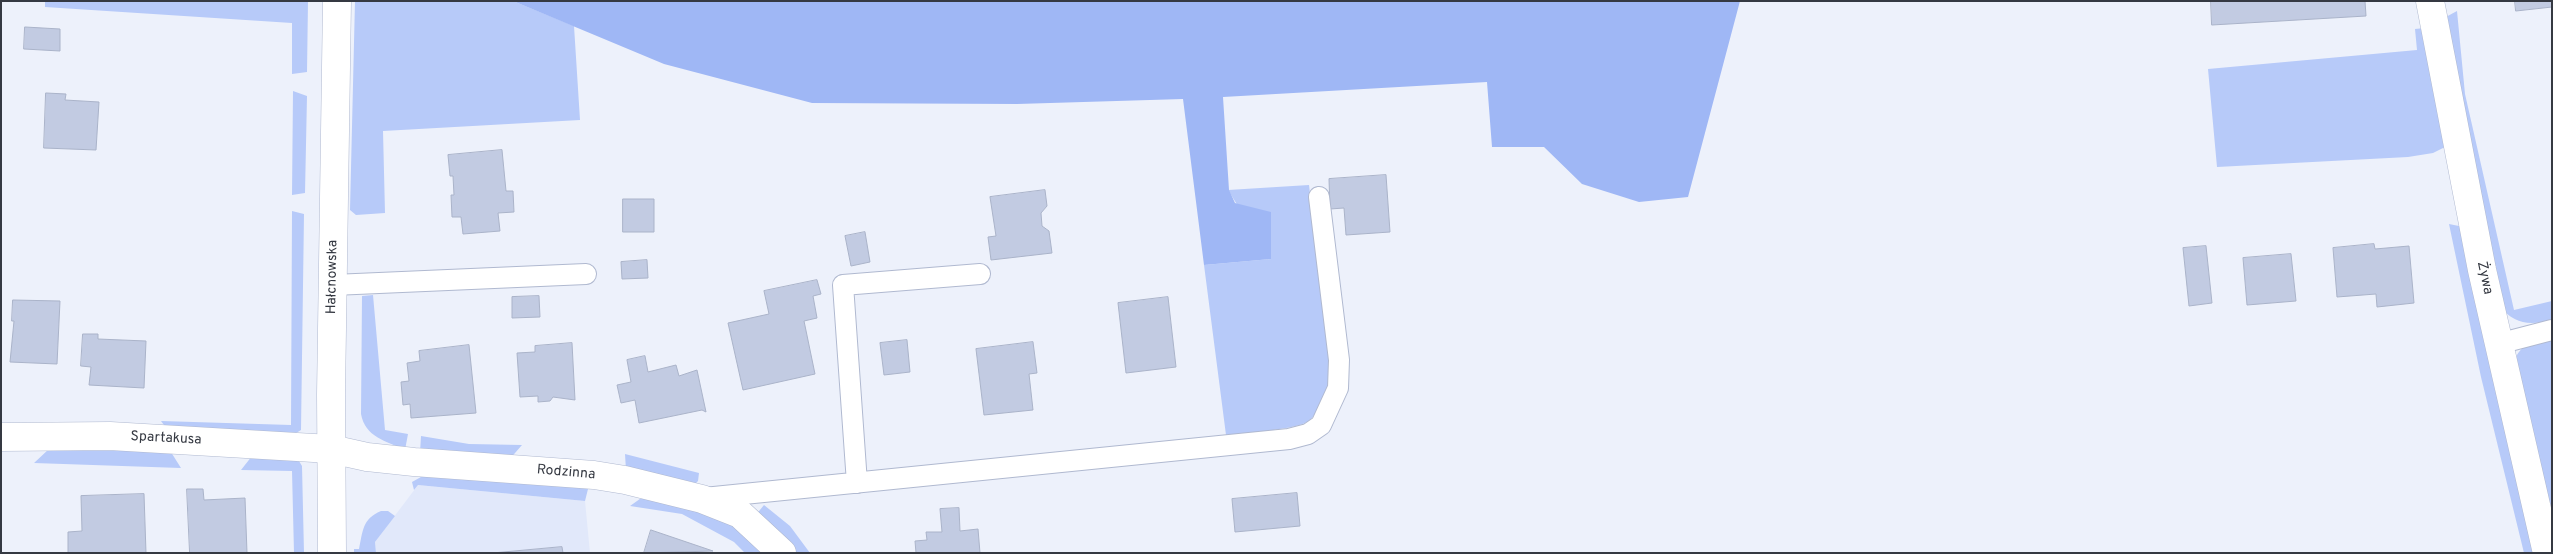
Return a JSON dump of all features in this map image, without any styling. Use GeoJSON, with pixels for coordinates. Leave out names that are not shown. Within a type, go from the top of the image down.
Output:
{"type":"FeatureCollection","features":[{"type":"Feature","properties":{"kind":"street","name":"Hałcnowska"},"geometry":{"type":"LineString","coordinates":[[332,553],[331,448],[337,1]]}},
{"type":"Feature","properties":{"kind":"street","name":"Żywa"},"geometry":{"type":"LineString","coordinates":[[2430,1],[2460,162],[2498,344],[2547,553]]}},
{"type":"Feature","properties":{"kind":"street","name":"Spartakusa"},"geometry":{"type":"LineString","coordinates":[[1,437],[110,436],[331,448]]}},
{"type":"Feature","properties":{"kind":"street","name":"Rodzinna"},"geometry":{"type":"LineString","coordinates":[[331,448],[367,457],[414,462],[594,475],[702,499],[740,514],[782,553]]}},
{"type":"Feature","properties":{"kind":"lane"},"geometry":{"type":"LineString","coordinates":[[702,499],[1289,439],[1308,434],[1321,425],[1338,388],[1339,360],[1319,197]]}},
{"type":"Feature","properties":{"kind":"lane"},"geometry":{"type":"LineString","coordinates":[[333,285],[586,274]]}},
{"type":"Feature","properties":{"kind":"lane"},"geometry":{"type":"LineString","coordinates":[[857,483],[843,285],[980,274]]}},
{"type":"Feature","properties":{"kind":"lane"},"geometry":{"type":"LineString","coordinates":[[2498,344],[2552,330]]}},
{"type":"Feature","properties":{"kind":"shaded area"},"geometry":{"type":"Polygon","coordinates":[[[45,1],[308,1],[307,72],[292,74],[292,23],[45,7],[45,1]]]}},
{"type":"Feature","properties":{"kind":"shaded area"},"geometry":{"type":"Polygon","coordinates":[[[355,1],[513,1],[574,26],[580,120],[383,131],[385,213],[356,215],[350,210],[355,1]]]}},
{"type":"Feature","properties":{"kind":"shaded area"},"geometry":{"type":"Polygon","coordinates":[[[513,1],[1740,1],[1688,197],[1639,202],[1582,184],[1544,147],[1492,147],[1487,82],[1223,97],[1229,190],[1235,203],[1271,212],[1271,259],[1204,265],[1183,99],[1017,104],[812,103],[664,64],[513,1]]]}},
{"type":"Feature","properties":{"kind":"shaded area"},"geometry":{"type":"Polygon","coordinates":[[[2457,11],[2465,94],[2514,310],[2552,301],[2552,320],[2536,323],[2523,322],[2511,317],[2499,306],[2444,18],[2457,11]]]}},
{"type":"Feature","properties":{"kind":"shaded area"},"geometry":{"type":"Polygon","coordinates":[[[2425,28],[2447,146],[2433,153],[2408,157],[2217,167],[2208,69],[2417,50],[2415,29],[2425,28]]]}},
{"type":"Feature","properties":{"kind":"shaded area"},"geometry":{"type":"Polygon","coordinates":[[[293,91],[307,96],[305,193],[292,195],[293,91]]]}},
{"type":"Feature","properties":{"kind":"shaded area"},"geometry":{"type":"Polygon","coordinates":[[[1309,185],[1331,363],[1323,401],[1310,420],[1304,423],[1283,429],[1226,435],[1204,265],[1271,259],[1228,190],[1309,185]]]}},
{"type":"Feature","properties":{"kind":"shaded area"},"geometry":{"type":"Polygon","coordinates":[[[292,211],[304,214],[301,430],[293,435],[167,429],[161,421],[291,425],[292,211]]]}},
{"type":"Feature","properties":{"kind":"shaded area"},"geometry":{"type":"Polygon","coordinates":[[[2449,224],[2464,227],[2537,553],[2524,553],[2481,377],[2449,224]]]}},
{"type":"Feature","properties":{"kind":"shaded area"},"geometry":{"type":"Polygon","coordinates":[[[373,295],[385,430],[408,434],[405,450],[384,441],[372,433],[363,422],[361,414],[362,296],[373,295]]]}},
{"type":"Feature","properties":{"kind":"shaded area"},"geometry":{"type":"Polygon","coordinates":[[[2552,336],[2552,537],[2514,362],[2524,347],[2534,341],[2552,336]]]}},
{"type":"Feature","properties":{"kind":"shaded area"},"geometry":{"type":"Polygon","coordinates":[[[421,436],[469,444],[522,445],[508,461],[420,453],[421,436]]]}},
{"type":"Feature","properties":{"kind":"shaded area"},"geometry":{"type":"Polygon","coordinates":[[[49,449],[169,449],[181,468],[34,463],[49,449]]]}},
{"type":"Feature","properties":{"kind":"shaded area"},"geometry":{"type":"Polygon","coordinates":[[[625,454],[699,473],[698,481],[693,486],[626,470],[625,454]]]}},
{"type":"Feature","properties":{"kind":"shaded area"},"geometry":{"type":"Polygon","coordinates":[[[252,456],[299,461],[302,466],[304,553],[294,553],[292,471],[241,470],[252,456]]]}},
{"type":"Feature","properties":{"kind":"shaded area"},"geometry":{"type":"Polygon","coordinates":[[[428,473],[583,484],[588,489],[585,501],[418,485],[414,490],[412,482],[428,473]]]}},
{"type":"Feature","properties":{"kind":"shaded area"},"geometry":{"type":"Polygon","coordinates":[[[418,485],[585,501],[590,553],[376,553],[375,542],[418,485]]]}},
{"type":"Feature","properties":{"kind":"shaded area"},"geometry":{"type":"Polygon","coordinates":[[[644,496],[717,517],[742,530],[767,553],[745,553],[734,542],[682,514],[630,506],[644,496]]]}},
{"type":"Feature","properties":{"kind":"shaded area"},"geometry":{"type":"Polygon","coordinates":[[[764,505],[790,526],[810,553],[794,553],[755,516],[764,505]]]}},
{"type":"Feature","properties":{"kind":"shaded area"},"geometry":{"type":"Polygon","coordinates":[[[381,511],[388,511],[395,516],[375,542],[376,553],[354,553],[354,549],[359,549],[364,526],[370,518],[381,511]]]}},
{"type":"Feature","properties":{"kind":"building"},"geometry":{"type":"Polygon","coordinates":[[[2211,1],[2365,1],[2366,16],[2212,25],[2211,1]]]}},
{"type":"Feature","properties":{"kind":"building"},"geometry":{"type":"Polygon","coordinates":[[[2515,1],[2552,1],[2552,7],[2516,11],[2515,1]]]}},
{"type":"Feature","properties":{"kind":"building"},"geometry":{"type":"Polygon","coordinates":[[[25,27],[60,29],[60,51],[24,49],[25,27]]]}},
{"type":"Feature","properties":{"kind":"building"},"geometry":{"type":"Polygon","coordinates":[[[46,93],[66,94],[65,100],[99,102],[96,150],[44,148],[46,93]]]}},
{"type":"Feature","properties":{"kind":"building"},"geometry":{"type":"Polygon","coordinates":[[[502,150],[506,191],[513,191],[514,212],[498,213],[500,231],[463,234],[461,217],[452,217],[451,195],[454,195],[453,176],[450,176],[448,155],[502,150]]]}},
{"type":"Feature","properties":{"kind":"building"},"geometry":{"type":"Polygon","coordinates":[[[1386,175],[1390,232],[1346,235],[1344,208],[1330,209],[1329,179],[1386,175]]]}},
{"type":"Feature","properties":{"kind":"building"},"geometry":{"type":"Polygon","coordinates":[[[1045,190],[1047,206],[1041,213],[1042,226],[1049,231],[1052,253],[991,260],[988,237],[996,236],[990,197],[1045,190]]]}},
{"type":"Feature","properties":{"kind":"building"},"geometry":{"type":"Polygon","coordinates":[[[623,199],[654,199],[654,232],[623,232],[623,199]]]}},
{"type":"Feature","properties":{"kind":"building"},"geometry":{"type":"Polygon","coordinates":[[[865,232],[870,262],[851,266],[845,236],[865,232]]]}},
{"type":"Feature","properties":{"kind":"building"},"geometry":{"type":"Polygon","coordinates":[[[2374,244],[2375,249],[2409,246],[2414,303],[2377,307],[2376,294],[2337,297],[2333,248],[2374,244]]]}},
{"type":"Feature","properties":{"kind":"building"},"geometry":{"type":"Polygon","coordinates":[[[2206,246],[2212,303],[2189,306],[2183,248],[2206,246]]]}},
{"type":"Feature","properties":{"kind":"building"},"geometry":{"type":"Polygon","coordinates":[[[2291,254],[2296,301],[2247,305],[2243,258],[2291,254]]]}},
{"type":"Feature","properties":{"kind":"building"},"geometry":{"type":"Polygon","coordinates":[[[647,260],[648,278],[622,279],[621,262],[647,260]]]}},
{"type":"Feature","properties":{"kind":"building"},"geometry":{"type":"Polygon","coordinates":[[[817,280],[821,294],[813,296],[817,318],[804,321],[815,374],[743,390],[728,323],[769,314],[764,291],[817,280]]]}},
{"type":"Feature","properties":{"kind":"building"},"geometry":{"type":"Polygon","coordinates":[[[539,296],[540,317],[512,318],[512,297],[539,296]]]}},
{"type":"Feature","properties":{"kind":"building"},"geometry":{"type":"Polygon","coordinates":[[[1168,297],[1176,367],[1126,373],[1118,303],[1168,297]]]}},
{"type":"Feature","properties":{"kind":"building"},"geometry":{"type":"Polygon","coordinates":[[[13,300],[60,301],[57,364],[10,362],[14,321],[12,321],[13,300]]]}},
{"type":"Feature","properties":{"kind":"building"},"geometry":{"type":"Polygon","coordinates":[[[83,334],[98,334],[98,339],[146,341],[144,388],[89,385],[91,367],[81,366],[83,334]]]}},
{"type":"Feature","properties":{"kind":"building"},"geometry":{"type":"Polygon","coordinates":[[[907,340],[910,372],[884,375],[880,343],[907,340]]]}},
{"type":"Feature","properties":{"kind":"building"},"geometry":{"type":"Polygon","coordinates":[[[1033,342],[1037,373],[1029,374],[1033,410],[984,415],[976,349],[1033,342]]]}},
{"type":"Feature","properties":{"kind":"building"},"geometry":{"type":"Polygon","coordinates":[[[572,343],[575,400],[553,397],[550,401],[538,402],[538,396],[520,397],[517,353],[535,352],[535,346],[572,343]]]}},
{"type":"Feature","properties":{"kind":"building"},"geometry":{"type":"Polygon","coordinates":[[[469,345],[476,413],[411,418],[410,404],[403,405],[401,382],[409,381],[407,363],[420,361],[419,351],[469,345]]]}},
{"type":"Feature","properties":{"kind":"building"},"geometry":{"type":"Polygon","coordinates":[[[645,356],[648,372],[676,365],[679,376],[697,370],[706,412],[702,410],[639,423],[635,400],[621,403],[617,385],[631,382],[627,360],[645,356]]]}},
{"type":"Feature","properties":{"kind":"building"},"geometry":{"type":"Polygon","coordinates":[[[187,489],[203,489],[204,500],[245,498],[247,553],[190,553],[187,489]]]}},
{"type":"Feature","properties":{"kind":"building"},"geometry":{"type":"Polygon","coordinates":[[[1297,493],[1300,526],[1235,532],[1232,499],[1297,493]]]}},
{"type":"Feature","properties":{"kind":"building"},"geometry":{"type":"Polygon","coordinates":[[[144,494],[146,553],[68,553],[68,532],[82,531],[81,496],[144,494]]]}},
{"type":"Feature","properties":{"kind":"building"},"geometry":{"type":"Polygon","coordinates":[[[959,508],[960,531],[978,529],[980,553],[916,553],[915,541],[927,540],[926,532],[942,532],[940,509],[959,508]]]}},
{"type":"Feature","properties":{"kind":"building"},"geometry":{"type":"Polygon","coordinates":[[[651,530],[713,551],[644,553],[651,530]]]}},
{"type":"Feature","properties":{"kind":"building"},"geometry":{"type":"Polygon","coordinates":[[[562,547],[563,553],[493,553],[562,547]]]}}]}
